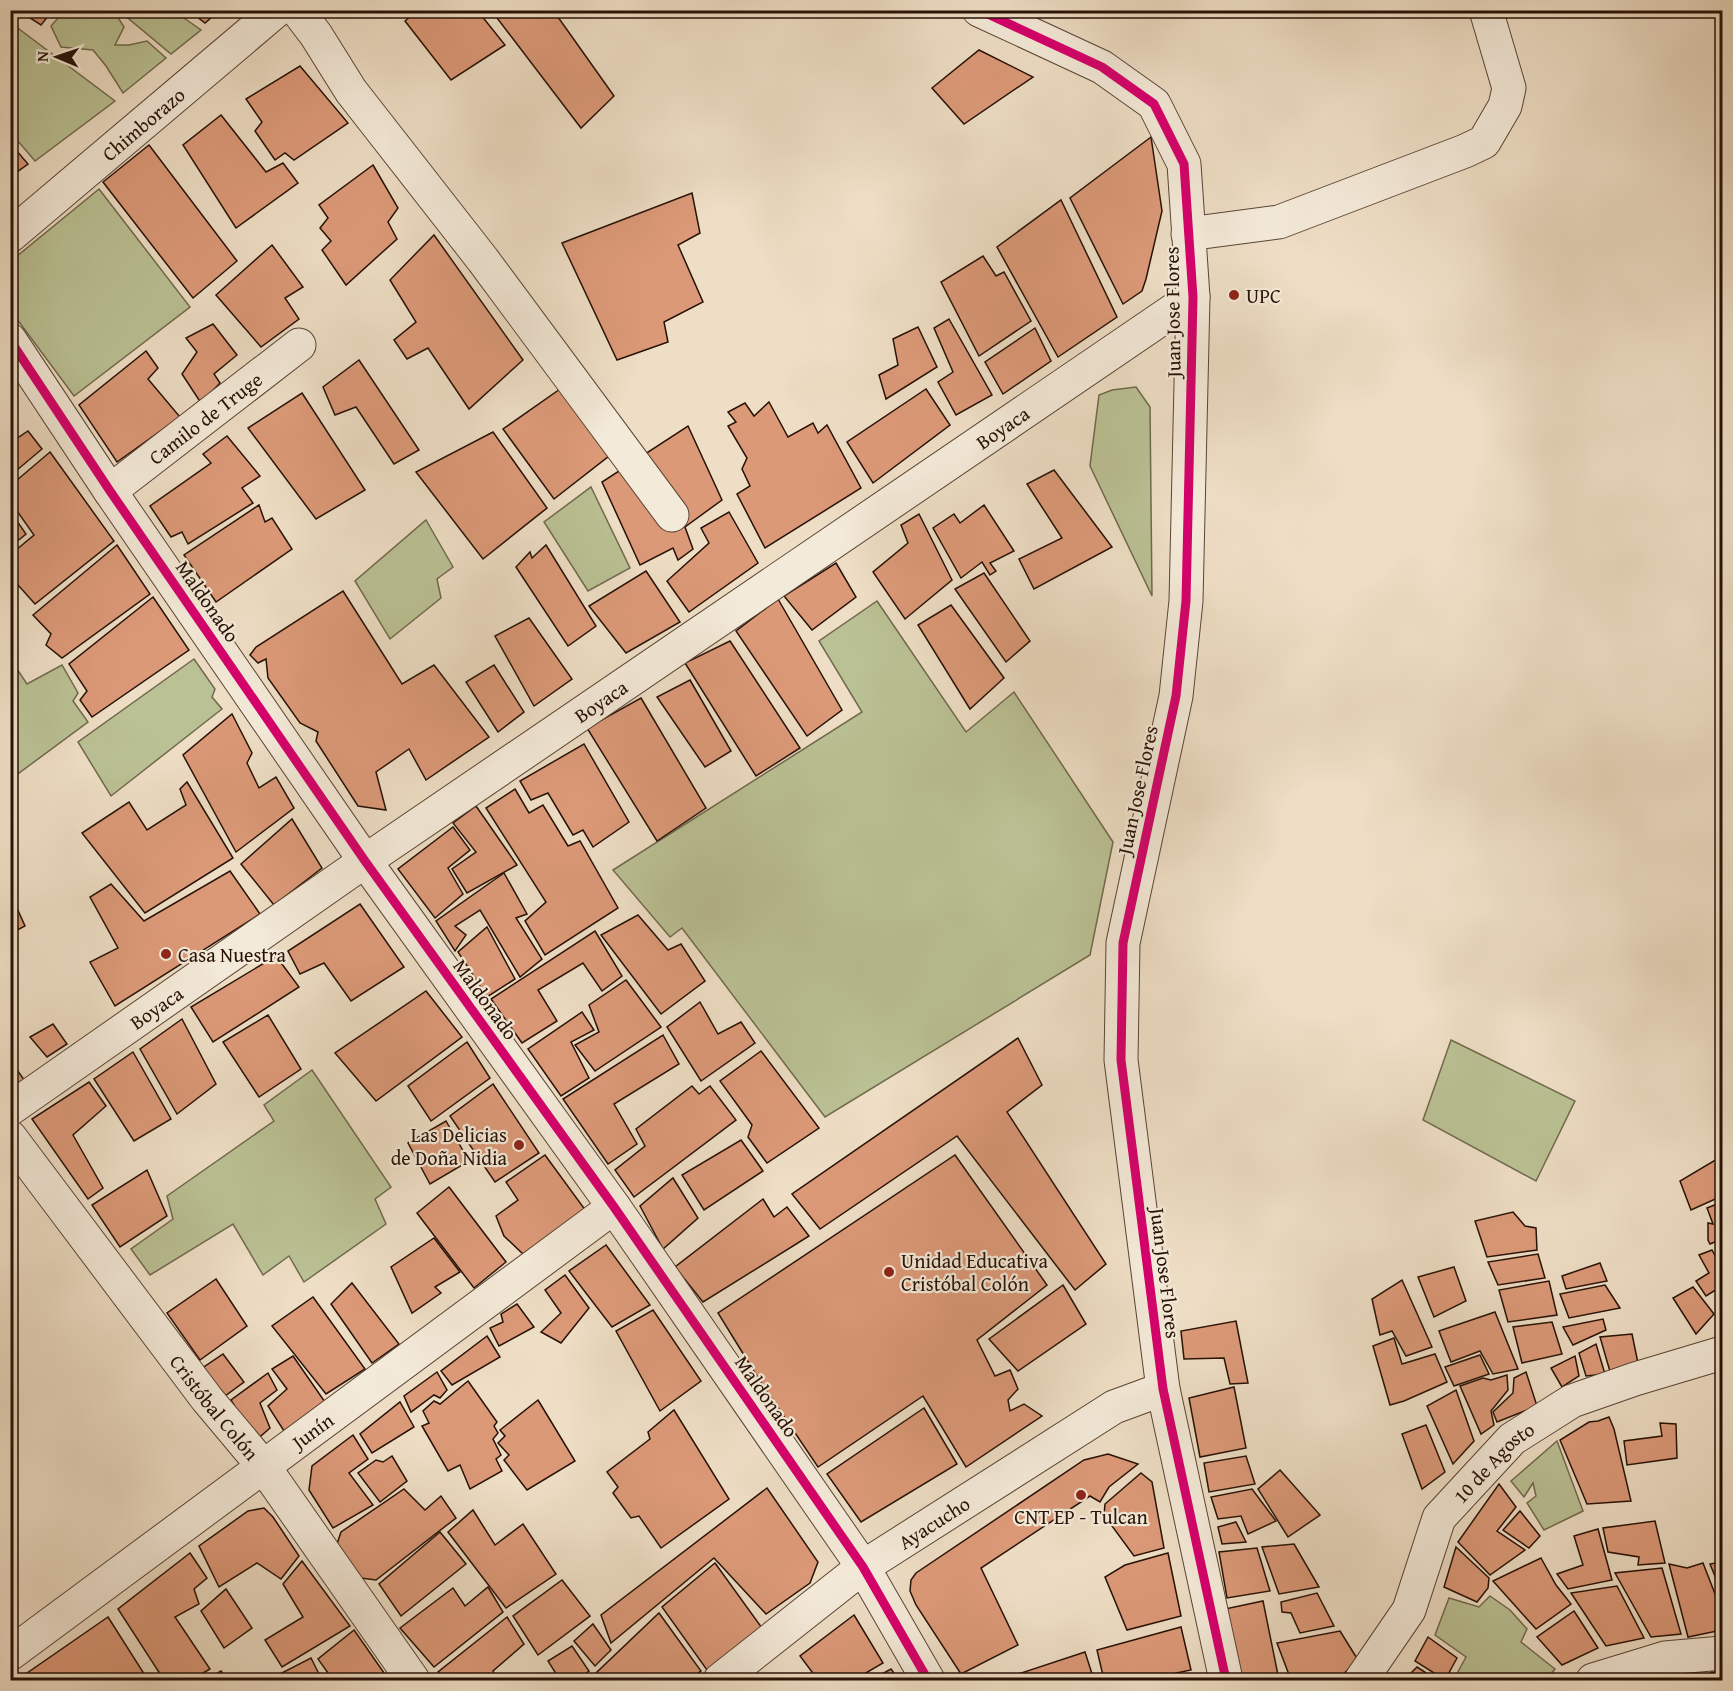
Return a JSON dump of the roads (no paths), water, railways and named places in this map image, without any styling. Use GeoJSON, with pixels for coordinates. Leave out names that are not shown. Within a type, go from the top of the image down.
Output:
{"type":"FeatureCollection","features":[{"type":"Feature","properties":{"kind":"street","name":"Chimborazo"},"geometry":{"type":"LineString","coordinates":[[10,236],[277,10]]}},
{"type":"Feature","properties":{"kind":"street"},"geometry":{"type":"LineString","coordinates":[[297,10],[316,35],[351,91],[483,260],[672,515]]}},
{"type":"Feature","properties":{"kind":"street","name":"Juan Jose Flores"},"geometry":{"type":"LineString","coordinates":[[979,10],[1102,67],[1154,104],[1184,164],[1193,297],[1186,601],[1176,696],[1123,943],[1121,1060],[1163,1389],[1226,1680]]}},
{"type":"Feature","properties":{"kind":"street"},"geometry":{"type":"LineString","coordinates":[[1188,234],[1279,222],[1484,142],[1505,106],[1509,88],[1486,10]]}},
{"type":"Feature","properties":{"kind":"street","name":"Boyaca"},"geometry":{"type":"LineString","coordinates":[[10,1108],[365,861],[1193,297]]}},
{"type":"Feature","properties":{"kind":"street","name":"Maldonado"},"geometry":{"type":"LineString","coordinates":[[10,340],[110,491],[365,861],[614,1207],[863,1567],[928,1680]]}},
{"type":"Feature","properties":{"kind":"street","name":"Camilo de Truge"},"geometry":{"type":"LineString","coordinates":[[110,491],[299,345]]}},
{"type":"Feature","properties":{"kind":"street","name":"Cristóbal Colón"},"geometry":{"type":"LineString","coordinates":[[10,1137],[207,1399],[264,1467],[413,1680]]}},
{"type":"Feature","properties":{"kind":"street","name":"Junín"},"geometry":{"type":"LineString","coordinates":[[10,1654],[614,1207]]}},
{"type":"Feature","properties":{"kind":"street","name":"10 de Agosto"},"geometry":{"type":"LineString","coordinates":[[1361,1680],[1409,1610],[1439,1518],[1512,1439],[1572,1401],[1722,1353]]}},
{"type":"Feature","properties":{"kind":"street","name":"Ayacucho"},"geometry":{"type":"LineString","coordinates":[[720,1680],[863,1567],[1114,1407],[1163,1389]]}},
{"type":"Feature","properties":{"kind":"street"},"geometry":{"type":"LineString","coordinates":[[1593,1680],[1665,1658],[1722,1653]]}},
{"type":"Feature","properties":{"kind":"place","name":"UPC"},"geometry":{"type":"Point","coordinates":[1234,295]}},
{"type":"Feature","properties":{"kind":"place","name":"Casa Nuestra"},"geometry":{"type":"Point","coordinates":[166,954]}},
{"type":"Feature","properties":{"kind":"place","name":"Las Delicias de Doña Nidia"},"geometry":{"type":"Point","coordinates":[519,1145]}},
{"type":"Feature","properties":{"kind":"place","name":"Unidad Educativa Cristóbal Colón"},"geometry":{"type":"Point","coordinates":[889,1272]}},
{"type":"Feature","properties":{"kind":"place","name":"CNT EP - Tulcan"},"geometry":{"type":"Point","coordinates":[1081,1495]}}]}
